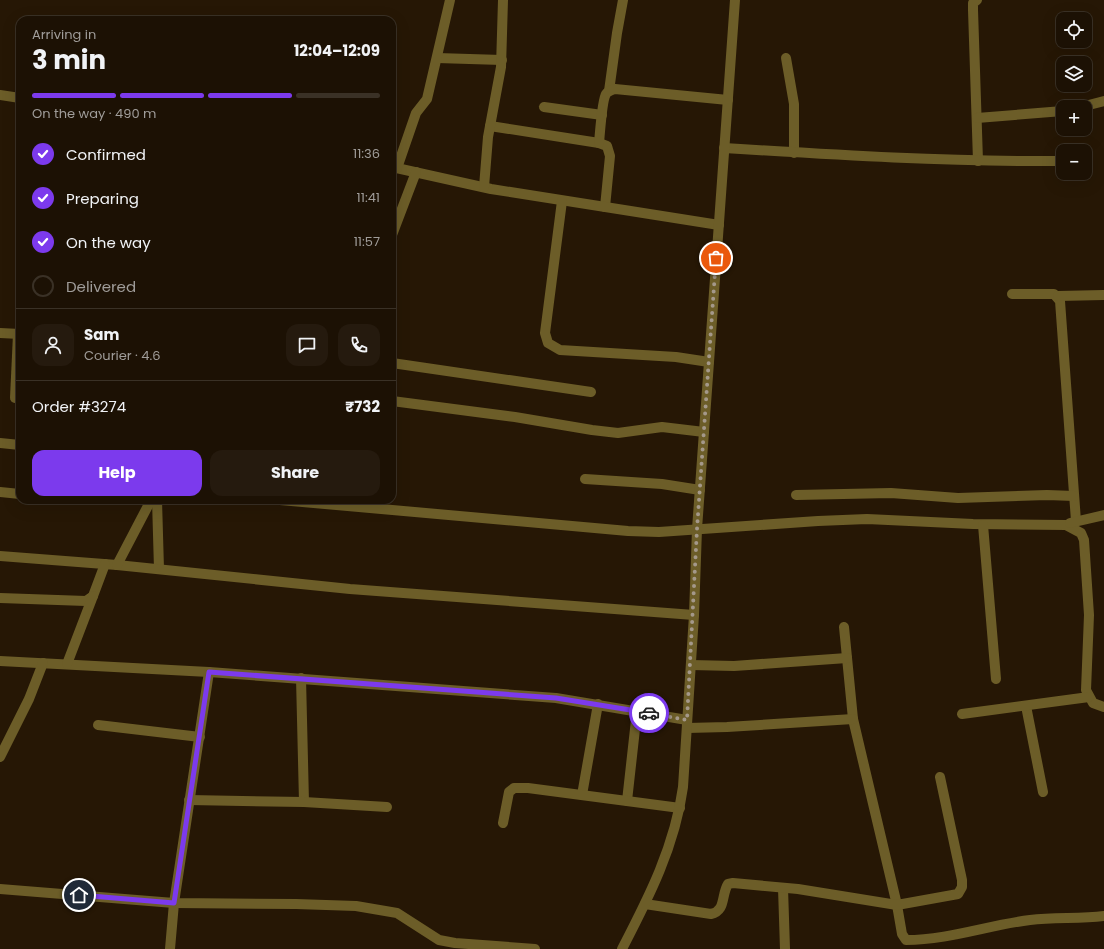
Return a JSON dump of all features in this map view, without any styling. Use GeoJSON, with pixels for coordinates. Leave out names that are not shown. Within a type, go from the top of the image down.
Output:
{"type":"FeatureCollection","features":[{"type":"Feature","properties":{"kind":"street"},"geometry":{"type":"LineString","coordinates":[[396,162],[416,113],[427,99],[450,0]]}},
{"type":"Feature","properties":{"kind":"street"},"geometry":{"type":"LineString","coordinates":[[484,187],[490,126],[502,60],[503,0]]}},
{"type":"Feature","properties":{"kind":"street"},"geometry":{"type":"LineString","coordinates":[[599,143],[602,115],[606,94],[609,91],[623,0]]}},
{"type":"Feature","properties":{"kind":"street"},"geometry":{"type":"LineString","coordinates":[[622,949],[664,863],[674,834],[680,808],[691,665],[697,529],[735,0]]}},
{"type":"Feature","properties":{"kind":"street"},"geometry":{"type":"LineString","coordinates":[[977,0],[973,4],[978,161]]}},
{"type":"Feature","properties":{"kind":"street"},"geometry":{"type":"LineString","coordinates":[[437,58],[502,60]]}},
{"type":"Feature","properties":{"kind":"street"},"geometry":{"type":"LineString","coordinates":[[786,58],[794,104],[794,153]]}},
{"type":"Feature","properties":{"kind":"street"},"geometry":{"type":"LineString","coordinates":[[609,91],[615,90],[728,100]]}},
{"type":"Feature","properties":{"kind":"street"},"geometry":{"type":"LineString","coordinates":[[0,95],[16,97]]}},
{"type":"Feature","properties":{"kind":"street"},"geometry":{"type":"LineString","coordinates":[[1092,104],[1104,101]]}},
{"type":"Feature","properties":{"kind":"street"},"geometry":{"type":"LineString","coordinates":[[544,107],[602,115]]}},
{"type":"Feature","properties":{"kind":"street"},"geometry":{"type":"LineString","coordinates":[[977,118],[1056,112]]}},
{"type":"Feature","properties":{"kind":"street"},"geometry":{"type":"LineString","coordinates":[[490,126],[599,143],[607,146],[610,156],[605,207]]}},
{"type":"Feature","properties":{"kind":"street"},"geometry":{"type":"LineString","coordinates":[[724,148],[794,153],[978,161],[1056,161]]}},
{"type":"Feature","properties":{"kind":"street"},"geometry":{"type":"LineString","coordinates":[[396,167],[484,187],[562,201],[719,225]]}},
{"type":"Feature","properties":{"kind":"street"},"geometry":{"type":"LineString","coordinates":[[396,224],[416,172]]}},
{"type":"Feature","properties":{"kind":"street"},"geometry":{"type":"LineString","coordinates":[[562,201],[545,333],[548,343],[560,350],[676,357],[709,362]]}},
{"type":"Feature","properties":{"kind":"street"},"geometry":{"type":"LineString","coordinates":[[1012,294],[1054,294],[1058,296],[1104,295]]}},
{"type":"Feature","properties":{"kind":"street"},"geometry":{"type":"LineString","coordinates":[[1058,296],[1074,496],[1071,523]]}},
{"type":"Feature","properties":{"kind":"street"},"geometry":{"type":"LineString","coordinates":[[0,333],[16,334]]}},
{"type":"Feature","properties":{"kind":"street"},"geometry":{"type":"LineString","coordinates":[[396,364],[591,392]]}},
{"type":"Feature","properties":{"kind":"street"},"geometry":{"type":"LineString","coordinates":[[15,398],[16,382]]}},
{"type":"Feature","properties":{"kind":"street"},"geometry":{"type":"LineString","coordinates":[[396,402],[515,417],[618,433],[662,427],[704,432]]}},
{"type":"Feature","properties":{"kind":"street"},"geometry":{"type":"LineString","coordinates":[[0,443],[16,445]]}},
{"type":"Feature","properties":{"kind":"street"},"geometry":{"type":"LineString","coordinates":[[585,479],[662,484],[700,490]]}},
{"type":"Feature","properties":{"kind":"street"},"geometry":{"type":"LineString","coordinates":[[0,492],[16,494]]}},
{"type":"Feature","properties":{"kind":"street"},"geometry":{"type":"LineString","coordinates":[[796,495],[891,493],[958,498],[1048,495],[1074,496]]}},
{"type":"Feature","properties":{"kind":"street"},"geometry":{"type":"LineString","coordinates":[[117,565],[149,504]]}},
{"type":"Feature","properties":{"kind":"street"},"geometry":{"type":"LineString","coordinates":[[157,504],[159,569]]}},
{"type":"Feature","properties":{"kind":"street"},"geometry":{"type":"LineString","coordinates":[[325,504],[628,531],[659,532],[867,519],[984,525],[1071,523],[1104,515]]}},
{"type":"Feature","properties":{"kind":"street"},"geometry":{"type":"LineString","coordinates":[[1071,523],[1081,533],[1084,540],[1089,615],[1086,690],[1093,703],[1104,707]]}},
{"type":"Feature","properties":{"kind":"street"},"geometry":{"type":"LineString","coordinates":[[984,525],[996,679]]}},
{"type":"Feature","properties":{"kind":"street"},"geometry":{"type":"LineString","coordinates":[[0,556],[117,565],[350,588],[694,615]]}},
{"type":"Feature","properties":{"kind":"street"},"geometry":{"type":"LineString","coordinates":[[67,664],[105,564]]}},
{"type":"Feature","properties":{"kind":"street"},"geometry":{"type":"LineString","coordinates":[[0,598],[86,601],[93,596]]}},
{"type":"Feature","properties":{"kind":"street"},"geometry":{"type":"LineString","coordinates":[[844,627],[853,719],[897,905],[902,934],[906,940],[936,938],[1031,920],[1081,919],[1104,916]]}},
{"type":"Feature","properties":{"kind":"street"},"geometry":{"type":"LineString","coordinates":[[691,665],[734,666],[847,658]]}},
{"type":"Feature","properties":{"kind":"street"},"geometry":{"type":"LineString","coordinates":[[0,661],[300,678],[556,698],[637,711],[687,724],[727,728],[853,719]]}},
{"type":"Feature","properties":{"kind":"street"},"geometry":{"type":"LineString","coordinates":[[0,757],[29,700],[43,663]]}},
{"type":"Feature","properties":{"kind":"street"},"geometry":{"type":"LineString","coordinates":[[170,949],[174,903],[209,672]]}},
{"type":"Feature","properties":{"kind":"street"},"geometry":{"type":"LineString","coordinates":[[300,678],[304,748],[304,802]]}},
{"type":"Feature","properties":{"kind":"street"},"geometry":{"type":"LineString","coordinates":[[962,714],[1089,697]]}},
{"type":"Feature","properties":{"kind":"street"},"geometry":{"type":"LineString","coordinates":[[582,795],[598,704]]}},
{"type":"Feature","properties":{"kind":"street"},"geometry":{"type":"LineString","coordinates":[[1026,706],[1043,792]]}},
{"type":"Feature","properties":{"kind":"street"},"geometry":{"type":"LineString","coordinates":[[627,801],[637,711]]}},
{"type":"Feature","properties":{"kind":"street"},"geometry":{"type":"LineString","coordinates":[[98,725],[200,737]]}},
{"type":"Feature","properties":{"kind":"street"},"geometry":{"type":"LineString","coordinates":[[645,904],[711,914],[718,912],[721,909],[725,890],[728,884],[783,888],[897,905],[958,894],[962,887],[962,880],[956,846],[940,777]]}},
{"type":"Feature","properties":{"kind":"street"},"geometry":{"type":"LineString","coordinates":[[503,823],[509,792],[514,788],[528,788],[680,808]]}},
{"type":"Feature","properties":{"kind":"street"},"geometry":{"type":"LineString","coordinates":[[189,800],[304,802],[387,807]]}},
{"type":"Feature","properties":{"kind":"street"},"geometry":{"type":"LineString","coordinates":[[783,888],[785,949]]}},
{"type":"Feature","properties":{"kind":"street"},"geometry":{"type":"LineString","coordinates":[[0,889],[174,903],[356,906],[396,913],[439,940],[456,943],[535,949]]}},
{"type":"Feature","properties":{"kind":"way so far"},"geometry":{"type":"LineString","coordinates":[[649,713],[687,720],[694,615],[697,529],[716,258]]}},
{"type":"Feature","properties":{"kind":"route"},"geometry":{"type":"LineString","coordinates":[[79,895],[174,903],[209,672],[556,698],[649,713]]}}]}
